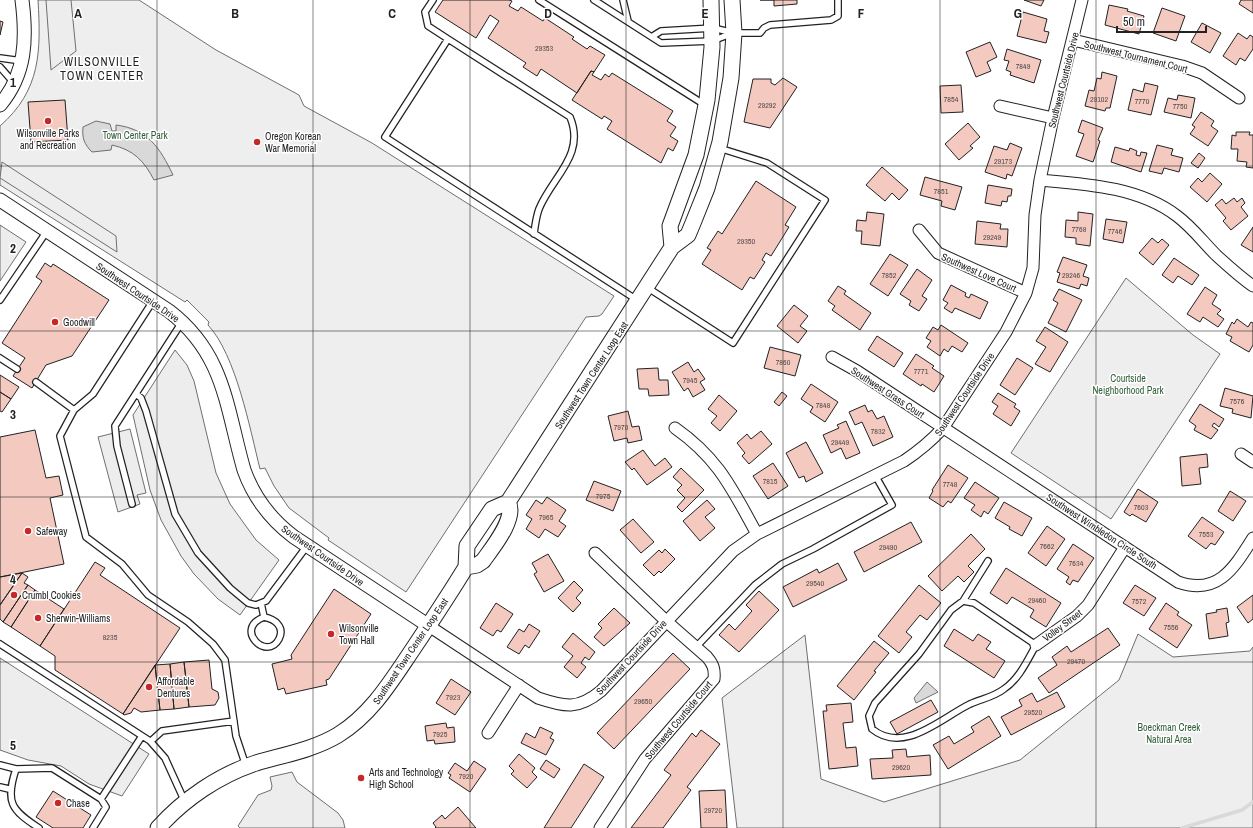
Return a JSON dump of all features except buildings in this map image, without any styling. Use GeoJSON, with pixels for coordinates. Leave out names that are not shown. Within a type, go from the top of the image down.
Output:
{"type":"FeatureCollection","features":[{"type":"Feature","properties":{"kind":"main road"},"geometry":{"type":"LineString","coordinates":[[672,247],[670,226],[696,155],[706,106],[713,34],[711,0]]}},
{"type":"Feature","properties":{"kind":"main road","name":"Southwest Town Center Loop East"},"geometry":{"type":"LineString","coordinates":[[158,828],[175,810],[215,782],[246,767],[315,746],[340,734],[353,724],[384,693],[466,568],[467,546],[492,508],[508,502],[639,301],[672,247],[688,235],[707,188],[719,148],[728,100],[734,33],[732,0]]}},
{"type":"Feature","properties":{"kind":"main road"},"geometry":{"type":"LineString","coordinates":[[466,568],[477,565],[483,561],[509,521],[512,508],[508,502]]}},
{"type":"Feature","properties":{"kind":"street"},"geometry":{"type":"LineString","coordinates":[[0,105],[15,83],[23,61],[25,36],[22,0]]}},
{"type":"Feature","properties":{"kind":"street","name":"Southwest Courtside Drive"},"geometry":{"type":"LineString","coordinates":[[0,200],[153,300],[182,322],[201,342],[215,365],[221,381],[244,470],[254,494],[274,520],[307,546],[538,698],[558,705],[579,704],[590,699],[601,691],[720,564],[757,534],[920,451],[943,428],[1006,332],[1026,293],[1033,268],[1035,215],[1040,180],[1053,118],[1082,0]]}},
{"type":"Feature","properties":{"kind":"street","name":"Southwest Tournament Court"},"geometry":{"type":"LineString","coordinates":[[1073,40],[1182,66],[1202,73],[1239,98]]}},
{"type":"Feature","properties":{"kind":"street"},"geometry":{"type":"LineString","coordinates":[[1000,106],[1053,118]]}},
{"type":"Feature","properties":{"kind":"street"},"geometry":{"type":"LineString","coordinates":[[1040,180],[1111,189],[1152,201],[1178,216],[1237,275],[1253,286]]}},
{"type":"Feature","properties":{"kind":"street","name":"Southwest Love Court"},"geometry":{"type":"LineString","coordinates":[[919,230],[938,253],[1026,293]]}},
{"type":"Feature","properties":{"kind":"street","name":"Southwest Grass Court"},"geometry":{"type":"LineString","coordinates":[[832,357],[857,371],[943,428]]}},
{"type":"Feature","properties":{"kind":"street"},"geometry":{"type":"LineString","coordinates":[[675,428],[695,442],[716,464],[757,534]]}},
{"type":"Feature","properties":{"kind":"street","name":"Southwest Wimbledon Circle South"},"geometry":{"type":"LineString","coordinates":[[943,428],[1178,582],[1199,586],[1211,584],[1224,577],[1234,567],[1253,538]]}},
{"type":"Feature","properties":{"kind":"street"},"geometry":{"type":"LineString","coordinates":[[1241,454],[1253,462]]}},
{"type":"Feature","properties":{"kind":"street","name":"Volley Street"},"geometry":{"type":"LineString","coordinates":[[1036,645],[1077,616],[1088,605],[1125,547]]}},
{"type":"Feature","properties":{"kind":"street","name":"Southwest Courtside Court"},"geometry":{"type":"LineString","coordinates":[[595,553],[666,621],[696,647],[712,664],[715,671],[714,679],[645,759],[600,828]]}},
{"type":"Feature","properties":{"kind":"street"},"geometry":{"type":"LineString","coordinates":[[488,733],[519,685]]}},
{"type":"Feature","properties":{"kind":"lane"},"geometry":{"type":"LineString","coordinates":[[432,0],[425,12],[428,26],[570,117],[575,131],[573,152],[538,210],[534,234]]}},
{"type":"Feature","properties":{"kind":"lane"},"geometry":{"type":"LineString","coordinates":[[540,0],[706,106]]}},
{"type":"Feature","properties":{"kind":"lane"},"geometry":{"type":"LineString","coordinates":[[594,0],[653,36],[661,43],[713,34],[734,33]]}},
{"type":"Feature","properties":{"kind":"lane"},"geometry":{"type":"LineString","coordinates":[[623,0],[628,21]]}},
{"type":"Feature","properties":{"kind":"lane"},"geometry":{"type":"LineString","coordinates":[[653,36],[661,31],[713,34],[760,33],[764,28],[770,25],[831,20],[838,16],[838,0]]}},
{"type":"Feature","properties":{"kind":"lane"},"geometry":{"type":"LineString","coordinates":[[448,39],[385,138],[639,301]]}},
{"type":"Feature","properties":{"kind":"lane"},"geometry":{"type":"LineString","coordinates":[[0,58],[23,61]]}},
{"type":"Feature","properties":{"kind":"lane"},"geometry":{"type":"LineString","coordinates":[[0,67],[15,83]]}},
{"type":"Feature","properties":{"kind":"lane"},"geometry":{"type":"LineString","coordinates":[[647,288],[732,343],[825,200],[767,163],[719,148]]}},
{"type":"Feature","properties":{"kind":"lane"},"geometry":{"type":"LineString","coordinates":[[0,300],[47,230]]}},
{"type":"Feature","properties":{"kind":"lane"},"geometry":{"type":"LineString","coordinates":[[153,300],[94,394],[74,410],[60,436],[86,537],[122,564],[148,594],[188,622],[213,644],[225,660],[236,736],[246,767]]}},
{"type":"Feature","properties":{"kind":"lane"},"geometry":{"type":"LineString","coordinates":[[132,504],[117,446],[115,426],[182,322]]}},
{"type":"Feature","properties":{"kind":"lane"},"geometry":{"type":"LineString","coordinates":[[0,358],[18,369]]}},
{"type":"Feature","properties":{"kind":"lane"},"geometry":{"type":"LineString","coordinates":[[36,382],[74,410]]}},
{"type":"Feature","properties":{"kind":"lane"},"geometry":{"type":"LineString","coordinates":[[136,394],[141,398],[146,412],[175,514],[198,553],[230,588],[248,603],[256,605],[261,603],[275,591],[307,546]]}},
{"type":"Feature","properties":{"kind":"lane"},"geometry":{"type":"LineString","coordinates":[[696,647],[755,585],[782,564],[814,549],[892,505],[875,475]]}},
{"type":"Feature","properties":{"kind":"lane"},"geometry":{"type":"LineString","coordinates":[[963,601],[974,603],[1036,645],[1022,669],[1004,690],[970,704],[936,725],[914,735],[891,739],[880,736],[872,729],[869,716],[875,703],[919,654],[951,610],[963,601],[988,561]]}},
{"type":"Feature","properties":{"kind":"lane"},"geometry":{"type":"LineString","coordinates":[[261,603],[264,617]]}},
{"type":"Feature","properties":{"kind":"lane"},"geometry":{"type":"LineString","coordinates":[[264,617],[271,618],[277,622],[281,629],[281,636],[277,642],[271,646],[264,647],[253,639],[251,632],[253,625],[264,617]]}},
{"type":"Feature","properties":{"kind":"lane"},"geometry":{"type":"LineString","coordinates":[[0,644],[151,741],[166,758],[185,802]]}},
{"type":"Feature","properties":{"kind":"lane"},"geometry":{"type":"LineString","coordinates":[[151,741],[162,731],[234,721]]}},
{"type":"Feature","properties":{"kind":"lane"},"geometry":{"type":"LineString","coordinates":[[101,799],[142,736]]}},
{"type":"Feature","properties":{"kind":"lane"},"geometry":{"type":"LineString","coordinates":[[0,765],[16,769],[52,768],[101,799],[106,807],[93,828]]}},
{"type":"Feature","properties":{"kind":"lane"},"geometry":{"type":"LineString","coordinates":[[16,769],[9,788],[11,799],[23,818],[40,828]]}},
{"type":"Feature","properties":{"kind":"lane"},"geometry":{"type":"LineString","coordinates":[[0,787],[9,788]]}},
{"type":"Feature","properties":{"kind":"green space","name":"Town Center Park"},"geometry":{"type":"Polygon","coordinates":[[[38,0],[139,0],[216,50],[299,95],[304,106],[372,143],[614,296],[602,314],[599,316],[586,317],[406,592],[328,540],[329,538],[289,508],[274,486],[265,468],[260,469],[241,393],[227,355],[218,338],[208,325],[209,322],[187,300],[185,302],[0,185],[0,126],[14,112],[24,98],[36,69],[39,36],[38,0]]]}},
{"type":"Feature","properties":{"kind":"green space","name":"Courtside Neighborhood Park"},"geometry":{"type":"Polygon","coordinates":[[[1126,278],[1193,335],[1220,354],[1111,519],[1011,453],[1126,278]]]}},
{"type":"Feature","properties":{"kind":"green space","name":"Boeckman Creek Natural Area"},"geometry":{"type":"Polygon","coordinates":[[[1138,634],[1173,657],[1250,651],[1253,647],[1253,828],[737,828],[722,698],[805,635],[821,779],[884,802],[1020,760],[1119,680],[1138,634]]]}},
{"type":"Feature","properties":{"kind":"shaded area"},"geometry":{"type":"Polygon","coordinates":[[[46,0],[71,0],[76,51],[51,70],[46,0]]]}},
{"type":"Feature","properties":{"kind":"shaded area"},"geometry":{"type":"Polygon","coordinates":[[[96,121],[110,124],[112,131],[116,131],[116,125],[127,127],[145,135],[158,148],[173,175],[154,180],[138,157],[120,147],[112,145],[111,150],[92,152],[84,141],[83,127],[96,121]]]}},
{"type":"Feature","properties":{"kind":"shaded area"},"geometry":{"type":"Polygon","coordinates":[[[2,162],[116,236],[117,252],[0,178],[2,162]]]}},
{"type":"Feature","properties":{"kind":"shaded area"},"geometry":{"type":"Polygon","coordinates":[[[0,225],[26,242],[0,281],[0,225]]]}},
{"type":"Feature","properties":{"kind":"shaded area"},"geometry":{"type":"Polygon","coordinates":[[[175,350],[187,365],[194,381],[216,473],[230,504],[256,540],[279,560],[240,615],[218,599],[194,574],[181,556],[161,520],[150,490],[133,415],[175,350]]]}},
{"type":"Feature","properties":{"kind":"shaded area"},"geometry":{"type":"Polygon","coordinates":[[[130,429],[146,493],[137,495],[140,504],[118,512],[98,437],[130,429]]]}},
{"type":"Feature","properties":{"kind":"shaded area"},"geometry":{"type":"Polygon","coordinates":[[[0,658],[149,754],[122,796],[89,784],[61,766],[28,760],[0,750],[0,658]]]}},
{"type":"Feature","properties":{"kind":"shaded area"},"geometry":{"type":"Polygon","coordinates":[[[927,682],[938,692],[916,703],[914,698],[927,682]]]}},
{"type":"Feature","properties":{"kind":"shaded area"},"geometry":{"type":"Polygon","coordinates":[[[292,772],[297,782],[338,813],[343,820],[345,828],[240,828],[238,826],[258,795],[271,790],[272,786],[270,777],[292,772]]]}},
{"type":"Feature","properties":{"kind":"waterway"},"geometry":{"type":"LineString","coordinates":[[1182,828],[1242,810],[1253,802]]}},
{"type":"Feature","properties":{"kind":"place","name":"Wilsonville Parks and Recreation"},"geometry":{"type":"Point","coordinates":[48,121]}},
{"type":"Feature","properties":{"kind":"place","name":"Oregon Korean War Memorial"},"geometry":{"type":"Point","coordinates":[257,142]}},
{"type":"Feature","properties":{"kind":"place","name":"Goodwill"},"geometry":{"type":"Point","coordinates":[55,322]}},
{"type":"Feature","properties":{"kind":"place","name":"Safeway"},"geometry":{"type":"Point","coordinates":[28,531]}},
{"type":"Feature","properties":{"kind":"place","name":"Crumbl Cookies"},"geometry":{"type":"Point","coordinates":[14,595]}},
{"type":"Feature","properties":{"kind":"place","name":"Sherwin-Williams"},"geometry":{"type":"Point","coordinates":[38,618]}},
{"type":"Feature","properties":{"kind":"place","name":"Wilsonville Town Hall"},"geometry":{"type":"Point","coordinates":[331,634]}},
{"type":"Feature","properties":{"kind":"place","name":"Affordable Dentures"},"geometry":{"type":"Point","coordinates":[149,687]}},
{"type":"Feature","properties":{"kind":"place","name":"Arts and Technology High School"},"geometry":{"type":"Point","coordinates":[361,778]}},
{"type":"Feature","properties":{"kind":"place","name":"Chase"},"geometry":{"type":"Point","coordinates":[58,803]}},
{"type":"Feature","properties":{"kind":"district","name":"WILSONVILLE TOWN CENTER"},"geometry":{"type":"Point","coordinates":[102,69]}}]}
